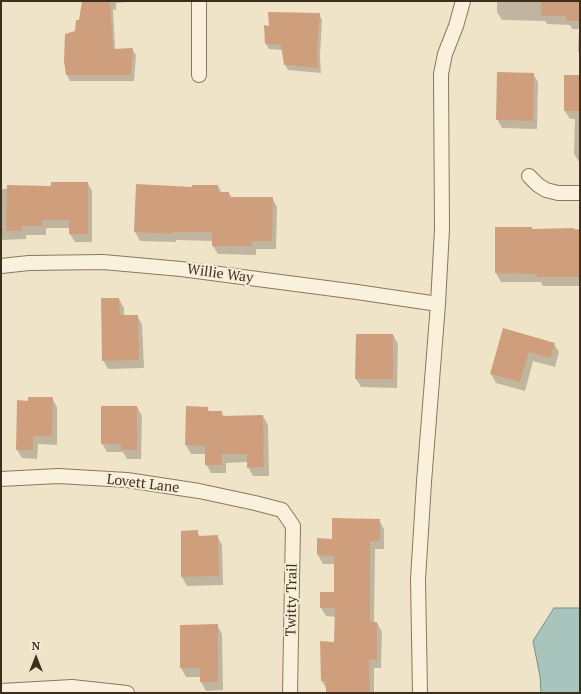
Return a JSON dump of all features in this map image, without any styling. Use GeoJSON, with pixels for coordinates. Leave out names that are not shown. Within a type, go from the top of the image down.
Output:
{"type":"FeatureCollection","features":[{"type":"Feature","properties":{"kind":"street"},"geometry":{"type":"LineString","coordinates":[[199,1],[199,75]]}},
{"type":"Feature","properties":{"kind":"street"},"geometry":{"type":"LineString","coordinates":[[420,693],[418,579],[442,229],[441,74],[445,54],[456,26],[463,1]]}},
{"type":"Feature","properties":{"kind":"street"},"geometry":{"type":"LineString","coordinates":[[529,176],[538,185],[546,190],[558,193],[580,193]]}},
{"type":"Feature","properties":{"kind":"street","name":"Willie Way"},"geometry":{"type":"LineString","coordinates":[[1,266],[29,263],[103,262],[165,268],[357,292],[438,304]]}},
{"type":"Feature","properties":{"kind":"street","name":"Lovett Lane"},"geometry":{"type":"LineString","coordinates":[[1,479],[58,476],[127,480],[199,491],[282,510]]}},
{"type":"Feature","properties":{"kind":"street","name":"Twitty Trail"},"geometry":{"type":"LineString","coordinates":[[282,510],[293,526],[290,693]]}},
{"type":"Feature","properties":{"kind":"street"},"geometry":{"type":"LineString","coordinates":[[1,691],[72,687],[127,693]]}},
{"type":"Feature","properties":{"kind":"water"},"geometry":{"type":"Polygon","coordinates":[[[554,608],[580,608],[580,693],[541,693],[540,676],[533,641],[554,608]]]}},
{"type":"Feature","properties":{"kind":"building"},"geometry":{"type":"Polygon","coordinates":[[[82,1],[110,1],[113,49],[133,48],[131,75],[66,75],[64,61],[65,34],[75,31],[76,20],[79,20],[82,1]]]}},
{"type":"Feature","properties":{"kind":"building"},"geometry":{"type":"Polygon","coordinates":[[[541,1],[580,1],[579,21],[566,21],[566,16],[541,16],[541,1]]]}},
{"type":"Feature","properties":{"kind":"building"},"geometry":{"type":"Polygon","coordinates":[[[268,12],[320,13],[317,49],[318,68],[284,65],[281,45],[265,44],[264,25],[269,26],[268,12]]]}},
{"type":"Feature","properties":{"kind":"building"},"geometry":{"type":"Polygon","coordinates":[[[497,72],[534,73],[533,121],[496,120],[497,72]]]}},
{"type":"Feature","properties":{"kind":"building"},"geometry":{"type":"Polygon","coordinates":[[[564,75],[580,75],[580,111],[564,111],[564,75]]]}},
{"type":"Feature","properties":{"kind":"building"},"geometry":{"type":"Polygon","coordinates":[[[51,182],[88,182],[88,234],[69,234],[69,220],[42,220],[42,226],[22,226],[22,231],[6,231],[7,185],[51,186],[51,182]]]}},
{"type":"Feature","properties":{"kind":"building"},"geometry":{"type":"Polygon","coordinates":[[[136,184],[192,187],[192,185],[218,185],[218,192],[229,192],[229,197],[273,197],[272,241],[252,241],[252,246],[212,246],[212,232],[171,232],[171,234],[134,232],[136,184]]]}},
{"type":"Feature","properties":{"kind":"building"},"geometry":{"type":"Polygon","coordinates":[[[495,227],[532,227],[532,229],[574,228],[574,230],[580,230],[580,277],[537,277],[537,274],[495,273],[495,227]]]}},
{"type":"Feature","properties":{"kind":"building"},"geometry":{"type":"Polygon","coordinates":[[[101,298],[119,298],[120,315],[138,315],[139,360],[102,361],[101,298]]]}},
{"type":"Feature","properties":{"kind":"building"},"geometry":{"type":"Polygon","coordinates":[[[503,328],[555,343],[550,358],[529,352],[520,382],[490,374],[503,328]]]}},
{"type":"Feature","properties":{"kind":"building"},"geometry":{"type":"Polygon","coordinates":[[[356,334],[393,334],[393,379],[355,379],[356,334]]]}},
{"type":"Feature","properties":{"kind":"building"},"geometry":{"type":"Polygon","coordinates":[[[28,397],[53,397],[52,436],[33,436],[33,450],[16,450],[17,400],[28,401],[28,397]]]}},
{"type":"Feature","properties":{"kind":"building"},"geometry":{"type":"Polygon","coordinates":[[[101,406],[137,406],[137,450],[121,450],[121,444],[101,444],[101,406]]]}},
{"type":"Feature","properties":{"kind":"building"},"geometry":{"type":"Polygon","coordinates":[[[186,406],[208,407],[208,411],[222,411],[222,416],[263,415],[264,467],[247,468],[247,454],[222,454],[222,465],[205,465],[205,446],[185,445],[186,406]]]}},
{"type":"Feature","properties":{"kind":"building"},"geometry":{"type":"Polygon","coordinates":[[[332,518],[380,519],[380,541],[370,541],[370,622],[377,622],[377,660],[369,659],[370,693],[326,693],[326,681],[321,681],[320,641],[334,642],[335,608],[320,608],[320,592],[334,592],[334,556],[317,555],[317,538],[332,539],[332,518]]]}},
{"type":"Feature","properties":{"kind":"building"},"geometry":{"type":"Polygon","coordinates":[[[198,530],[198,536],[218,535],[219,576],[181,577],[181,531],[198,530]]]}},
{"type":"Feature","properties":{"kind":"building"},"geometry":{"type":"Polygon","coordinates":[[[218,624],[218,682],[200,682],[200,668],[180,668],[180,625],[218,624]]]}}]}
